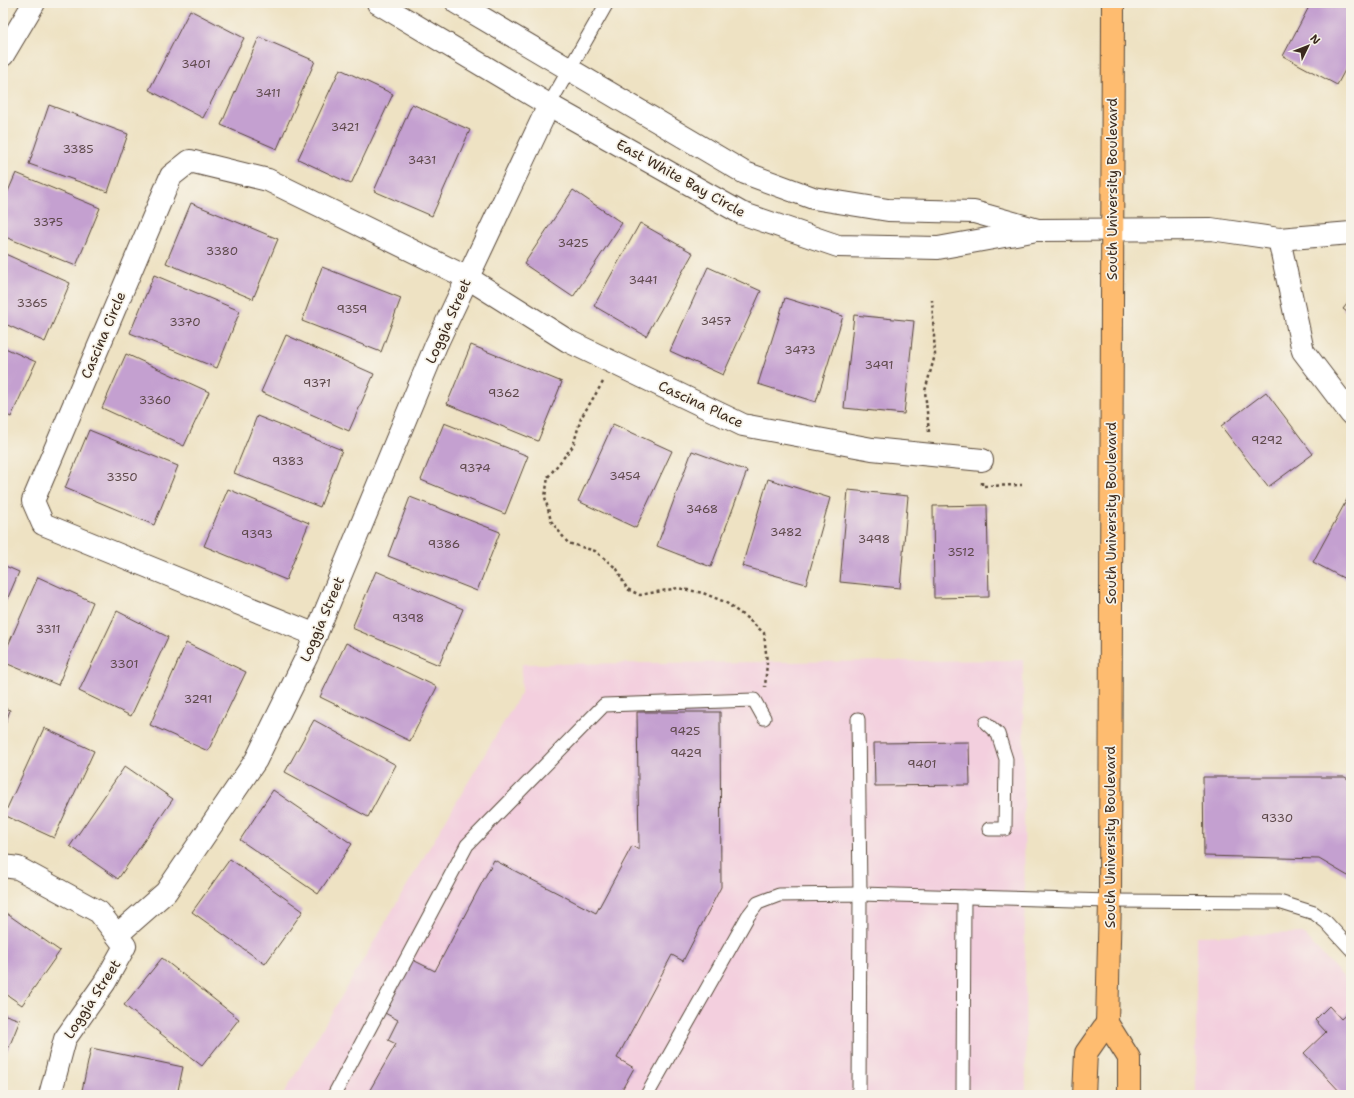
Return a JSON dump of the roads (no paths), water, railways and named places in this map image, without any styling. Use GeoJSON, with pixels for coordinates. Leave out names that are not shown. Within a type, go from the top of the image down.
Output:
{"type":"FeatureCollection","features":[{"type":"Feature","properties":{"kind":"main road","name":"South University Boulevard"},"geometry":{"type":"LineString","coordinates":[[1107,1023],[1110,901],[1113,3]]}},
{"type":"Feature","properties":{"kind":"main road"},"geometry":{"type":"LineString","coordinates":[[1084,1095],[1086,1053],[1107,1023],[1129,1058],[1129,1095]]}},
{"type":"Feature","properties":{"kind":"street"},"geometry":{"type":"LineString","coordinates":[[3,55],[34,3]]}},
{"type":"Feature","properties":{"kind":"street","name":"East White Bay Circle"},"geometry":{"type":"LineString","coordinates":[[378,3],[549,105],[741,213],[838,246],[938,248],[1038,230]]}},
{"type":"Feature","properties":{"kind":"street"},"geometry":{"type":"LineString","coordinates":[[456,3],[745,172],[813,198],[888,210],[974,212],[1038,230],[1211,229],[1279,239],[1351,233]]}},
{"type":"Feature","properties":{"kind":"street","name":"Loggia Street"},"geometry":{"type":"LineString","coordinates":[[50,1095],[64,1039],[105,982],[124,946],[117,936],[166,892],[256,760],[316,635],[436,345],[549,105]]}},
{"type":"Feature","properties":{"kind":"street","name":"Cascina Circle"},"geometry":{"type":"LineString","coordinates":[[316,635],[43,524],[33,501],[158,204],[171,176],[190,161],[268,180],[468,278]]}},
{"type":"Feature","properties":{"kind":"street"},"geometry":{"type":"LineString","coordinates":[[1279,239],[1303,351],[1351,414]]}},
{"type":"Feature","properties":{"kind":"street","name":"Cascina Place"},"geometry":{"type":"LineString","coordinates":[[468,278],[568,341],[743,424],[872,449],[982,460]]}},
{"type":"Feature","properties":{"kind":"street"},"geometry":{"type":"LineString","coordinates":[[3,866],[18,868],[99,912],[117,936]]}},
{"type":"Feature","properties":{"kind":"lane"},"geometry":{"type":"LineString","coordinates":[[549,105],[607,3]]}},
{"type":"Feature","properties":{"kind":"lane"},"geometry":{"type":"LineString","coordinates":[[334,1095],[467,845],[604,705],[754,700],[764,718]]}},
{"type":"Feature","properties":{"kind":"lane"},"geometry":{"type":"LineString","coordinates":[[858,719],[860,894],[859,1095]]}},
{"type":"Feature","properties":{"kind":"lane"},"geometry":{"type":"LineString","coordinates":[[986,723],[998,734],[1006,759],[1005,829],[989,829]]}},
{"type":"Feature","properties":{"kind":"lane"},"geometry":{"type":"LineString","coordinates":[[647,1095],[734,940],[758,903],[779,895],[860,894],[1110,901],[1279,902],[1314,913],[1326,922],[1351,949]]}},
{"type":"Feature","properties":{"kind":"lane"},"geometry":{"type":"LineString","coordinates":[[963,1095],[964,897]]}}]}
